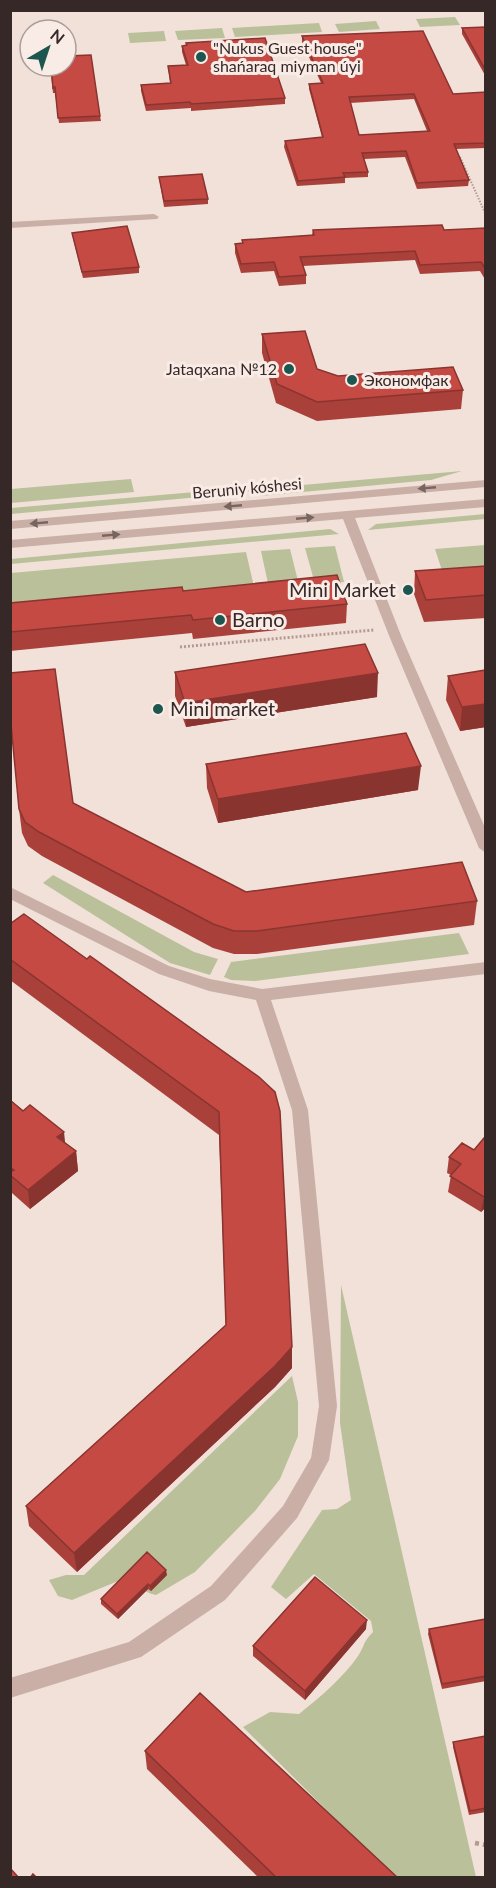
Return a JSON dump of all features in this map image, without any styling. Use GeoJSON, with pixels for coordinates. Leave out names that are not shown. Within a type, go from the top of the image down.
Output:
{"type":"FeatureCollection","features":[{"type":"Feature","properties":{"kind":"street"},"geometry":{"type":"LineString","coordinates":[[10,225],[154,217]]}},
{"type":"Feature","properties":{"kind":"street","name":"Beruniy kóshesi"},"geometry":{"type":"LineString","coordinates":[[10,525],[486,483]]}},
{"type":"Feature","properties":{"kind":"street","name":"Beruniy kóshesi"},"geometry":{"type":"LineString","coordinates":[[10,544],[486,503]]}},
{"type":"Feature","properties":{"kind":"street"},"geometry":{"type":"LineString","coordinates":[[347,514],[392,628],[486,848]]}},
{"type":"Feature","properties":{"kind":"street"},"geometry":{"type":"LineString","coordinates":[[10,892],[164,970],[209,985],[262,995],[486,968]]}},
{"type":"Feature","properties":{"kind":"street"},"geometry":{"type":"LineString","coordinates":[[10,1688],[134,1650],[218,1593],[290,1512],[320,1460],[328,1406],[300,1110],[262,995]]}},
{"type":"Feature","properties":{"kind":"path"},"geometry":{"type":"LineString","coordinates":[[460,157],[486,215]]}},
{"type":"Feature","properties":{"kind":"path"},"geometry":{"type":"LineString","coordinates":[[180,647],[392,628]]}},
{"type":"Feature","properties":{"kind":"path"},"geometry":{"type":"LineString","coordinates":[[475,1844],[486,1845]]}},
{"type":"Feature","properties":{"kind":"green space"},"geometry":{"type":"Polygon","coordinates":[[[455,17],[460,25],[420,27],[416,19],[455,17]]]}},
{"type":"Feature","properties":{"kind":"green space"},"geometry":{"type":"Polygon","coordinates":[[[376,21],[380,29],[339,32],[335,24],[376,21]]]}},
{"type":"Feature","properties":{"kind":"green space"},"geometry":{"type":"Polygon","coordinates":[[[319,23],[322,32],[235,37],[232,28],[319,23]]]}},
{"type":"Feature","properties":{"kind":"green space"},"geometry":{"type":"Polygon","coordinates":[[[222,28],[225,38],[178,40],[175,31],[222,28]]]}},
{"type":"Feature","properties":{"kind":"green space"},"geometry":{"type":"Polygon","coordinates":[[[164,31],[166,41],[130,43],[128,33],[164,31]]]}},
{"type":"Feature","properties":{"kind":"green space"},"geometry":{"type":"Polygon","coordinates":[[[462,471],[431,480],[260,496],[244,490],[462,471]]]}},
{"type":"Feature","properties":{"kind":"green space"},"geometry":{"type":"Polygon","coordinates":[[[131,479],[134,492],[11,503],[11,489],[131,479]]]}},
{"type":"Feature","properties":{"kind":"green space"},"geometry":{"type":"Polygon","coordinates":[[[218,490],[211,496],[11,514],[11,508],[218,490]]]}},
{"type":"Feature","properties":{"kind":"green space"},"geometry":{"type":"Polygon","coordinates":[[[485,514],[485,519],[368,530],[376,524],[485,514]]]}},
{"type":"Feature","properties":{"kind":"green space"},"geometry":{"type":"Polygon","coordinates":[[[330,529],[339,534],[11,564],[11,559],[330,529]]]}},
{"type":"Feature","properties":{"kind":"green space"},"geometry":{"type":"Polygon","coordinates":[[[485,545],[485,583],[447,586],[435,549],[485,545]]]}},
{"type":"Feature","properties":{"kind":"green space"},"geometry":{"type":"Polygon","coordinates":[[[335,546],[344,582],[315,584],[305,548],[335,546]]]}},
{"type":"Feature","properties":{"kind":"green space"},"geometry":{"type":"Polygon","coordinates":[[[290,549],[299,585],[269,588],[261,551],[290,549]]]}},
{"type":"Feature","properties":{"kind":"green space"},"geometry":{"type":"Polygon","coordinates":[[[246,552],[255,591],[11,612],[11,573],[246,552]]]}},
{"type":"Feature","properties":{"kind":"green space"},"geometry":{"type":"Polygon","coordinates":[[[53,875],[194,952],[218,959],[210,975],[170,963],[43,883],[53,875]]]}},
{"type":"Feature","properties":{"kind":"green space"},"geometry":{"type":"Polygon","coordinates":[[[459,933],[469,954],[255,981],[231,980],[224,977],[231,962],[459,933]]]}},
{"type":"Feature","properties":{"kind":"green space"},"geometry":{"type":"Polygon","coordinates":[[[341,1285],[476,1877],[394,1877],[243,1727],[270,1712],[299,1714],[345,1672],[373,1632],[371,1621],[314,1574],[286,1599],[271,1587],[322,1510],[337,1509],[351,1500],[340,1423],[341,1285]]]}},
{"type":"Feature","properties":{"kind":"green space"},"geometry":{"type":"Polygon","coordinates":[[[292,1376],[298,1402],[298,1436],[280,1479],[255,1511],[195,1572],[156,1595],[123,1579],[72,1600],[58,1596],[49,1580],[66,1575],[84,1575],[292,1376]]]}},
{"type":"Feature","properties":{"kind":"building"},"geometry":{"type":"Polygon","coordinates":[[[486,27],[486,71],[462,28],[486,27]]]}},
{"type":"Feature","properties":{"kind":"building"},"geometry":{"type":"Polygon","coordinates":[[[423,31],[453,94],[486,92],[486,143],[454,144],[469,180],[417,183],[406,151],[362,153],[368,172],[343,173],[345,177],[298,181],[285,141],[323,137],[309,84],[323,83],[302,36],[423,31]],[[414,94],[349,97],[359,135],[430,131],[414,94]]]}},
{"type":"Feature","properties":{"kind":"building"},"geometry":{"type":"Polygon","coordinates":[[[265,38],[285,98],[146,105],[141,85],[171,83],[168,66],[188,65],[182,46],[187,45],[186,43],[265,38]]]}},
{"type":"Feature","properties":{"kind":"building"},"geometry":{"type":"Polygon","coordinates":[[[91,55],[100,116],[58,118],[52,78],[78,78],[78,56],[91,55]]]}},
{"type":"Feature","properties":{"kind":"building"},"geometry":{"type":"Polygon","coordinates":[[[202,174],[208,199],[164,201],[159,177],[202,174]]]}},
{"type":"Feature","properties":{"kind":"building"},"geometry":{"type":"Polygon","coordinates":[[[442,225],[444,230],[486,228],[486,270],[481,262],[420,265],[415,251],[300,257],[306,275],[279,277],[274,262],[241,264],[235,244],[243,243],[242,240],[314,235],[313,230],[442,225]]]}},
{"type":"Feature","properties":{"kind":"building"},"geometry":{"type":"Polygon","coordinates":[[[127,226],[139,267],[82,272],[72,233],[127,226]]]}},
{"type":"Feature","properties":{"kind":"building"},"geometry":{"type":"Polygon","coordinates":[[[305,331],[317,369],[338,376],[453,367],[463,390],[317,402],[277,384],[262,334],[305,331]]]}},
{"type":"Feature","properties":{"kind":"building"},"geometry":{"type":"Polygon","coordinates":[[[486,566],[486,595],[426,600],[415,571],[486,566]]]}},
{"type":"Feature","properties":{"kind":"building"},"geometry":{"type":"Polygon","coordinates":[[[337,575],[347,604],[193,620],[191,615],[10,632],[10,603],[182,587],[183,591],[337,575]]]}},
{"type":"Feature","properties":{"kind":"building"},"geometry":{"type":"Polygon","coordinates":[[[365,644],[378,673],[185,703],[175,672],[365,644]]]}},
{"type":"Feature","properties":{"kind":"building"},"geometry":{"type":"Polygon","coordinates":[[[55,669],[73,803],[246,892],[462,862],[477,901],[257,931],[234,931],[213,924],[39,832],[25,822],[19,809],[10,714],[10,673],[55,669]]]}},
{"type":"Feature","properties":{"kind":"building"},"geometry":{"type":"Polygon","coordinates":[[[486,670],[486,704],[462,707],[448,676],[486,670]]]}},
{"type":"Feature","properties":{"kind":"building"},"geometry":{"type":"Polygon","coordinates":[[[406,733],[421,766],[218,799],[206,764],[406,733]]]}},
{"type":"Feature","properties":{"kind":"building"},"geometry":{"type":"Polygon","coordinates":[[[24,914],[87,959],[90,956],[259,1077],[275,1092],[280,1111],[292,1347],[275,1366],[74,1553],[26,1506],[226,1325],[219,1112],[10,959],[10,924],[24,914]]]}},
{"type":"Feature","properties":{"kind":"building"},"geometry":{"type":"Polygon","coordinates":[[[10,1100],[23,1111],[30,1105],[64,1132],[57,1137],[76,1151],[28,1190],[10,1175],[10,1172],[14,1170],[10,1167],[10,1100]]]}},
{"type":"Feature","properties":{"kind":"building"},"geometry":{"type":"Polygon","coordinates":[[[484,1138],[486,1139],[486,1194],[484,1197],[450,1176],[461,1164],[449,1157],[462,1143],[474,1150],[484,1138]]]}},
{"type":"Feature","properties":{"kind":"building"},"geometry":{"type":"Polygon","coordinates":[[[147,1552],[166,1570],[117,1614],[101,1599],[147,1552]]]}},
{"type":"Feature","properties":{"kind":"building"},"geometry":{"type":"Polygon","coordinates":[[[315,1577],[367,1620],[305,1691],[253,1646],[315,1577]]]}},
{"type":"Feature","properties":{"kind":"building"},"geometry":{"type":"Polygon","coordinates":[[[486,1619],[486,1676],[442,1684],[429,1629],[486,1619]]]}},
{"type":"Feature","properties":{"kind":"building"},"geometry":{"type":"Polygon","coordinates":[[[200,1693],[398,1878],[277,1878],[145,1751],[200,1693]]]}},
{"type":"Feature","properties":{"kind":"building"},"geometry":{"type":"Polygon","coordinates":[[[486,1736],[486,1808],[470,1811],[453,1742],[486,1736]]]}},
{"type":"Feature","properties":{"kind":"building"},"geometry":{"type":"Polygon","coordinates":[[[10,1868],[19,1878],[10,1878],[10,1868]]]}},
{"type":"Feature","properties":{"kind":"place","name":"\"Nukus Guest house\" shańaraq miyman úyi"},"geometry":{"type":"Point","coordinates":[201,57]}},
{"type":"Feature","properties":{"kind":"place","name":"Jataqxana №12"},"geometry":{"type":"Point","coordinates":[289,369]}},
{"type":"Feature","properties":{"kind":"place","name":"Экономфак"},"geometry":{"type":"Point","coordinates":[352,380]}},
{"type":"Feature","properties":{"kind":"place","name":"Mini Market"},"geometry":{"type":"Point","coordinates":[408,590]}},
{"type":"Feature","properties":{"kind":"place","name":"Barno"},"geometry":{"type":"Point","coordinates":[220,620]}},
{"type":"Feature","properties":{"kind":"place","name":"Mini market"},"geometry":{"type":"Point","coordinates":[158,709]}}]}
